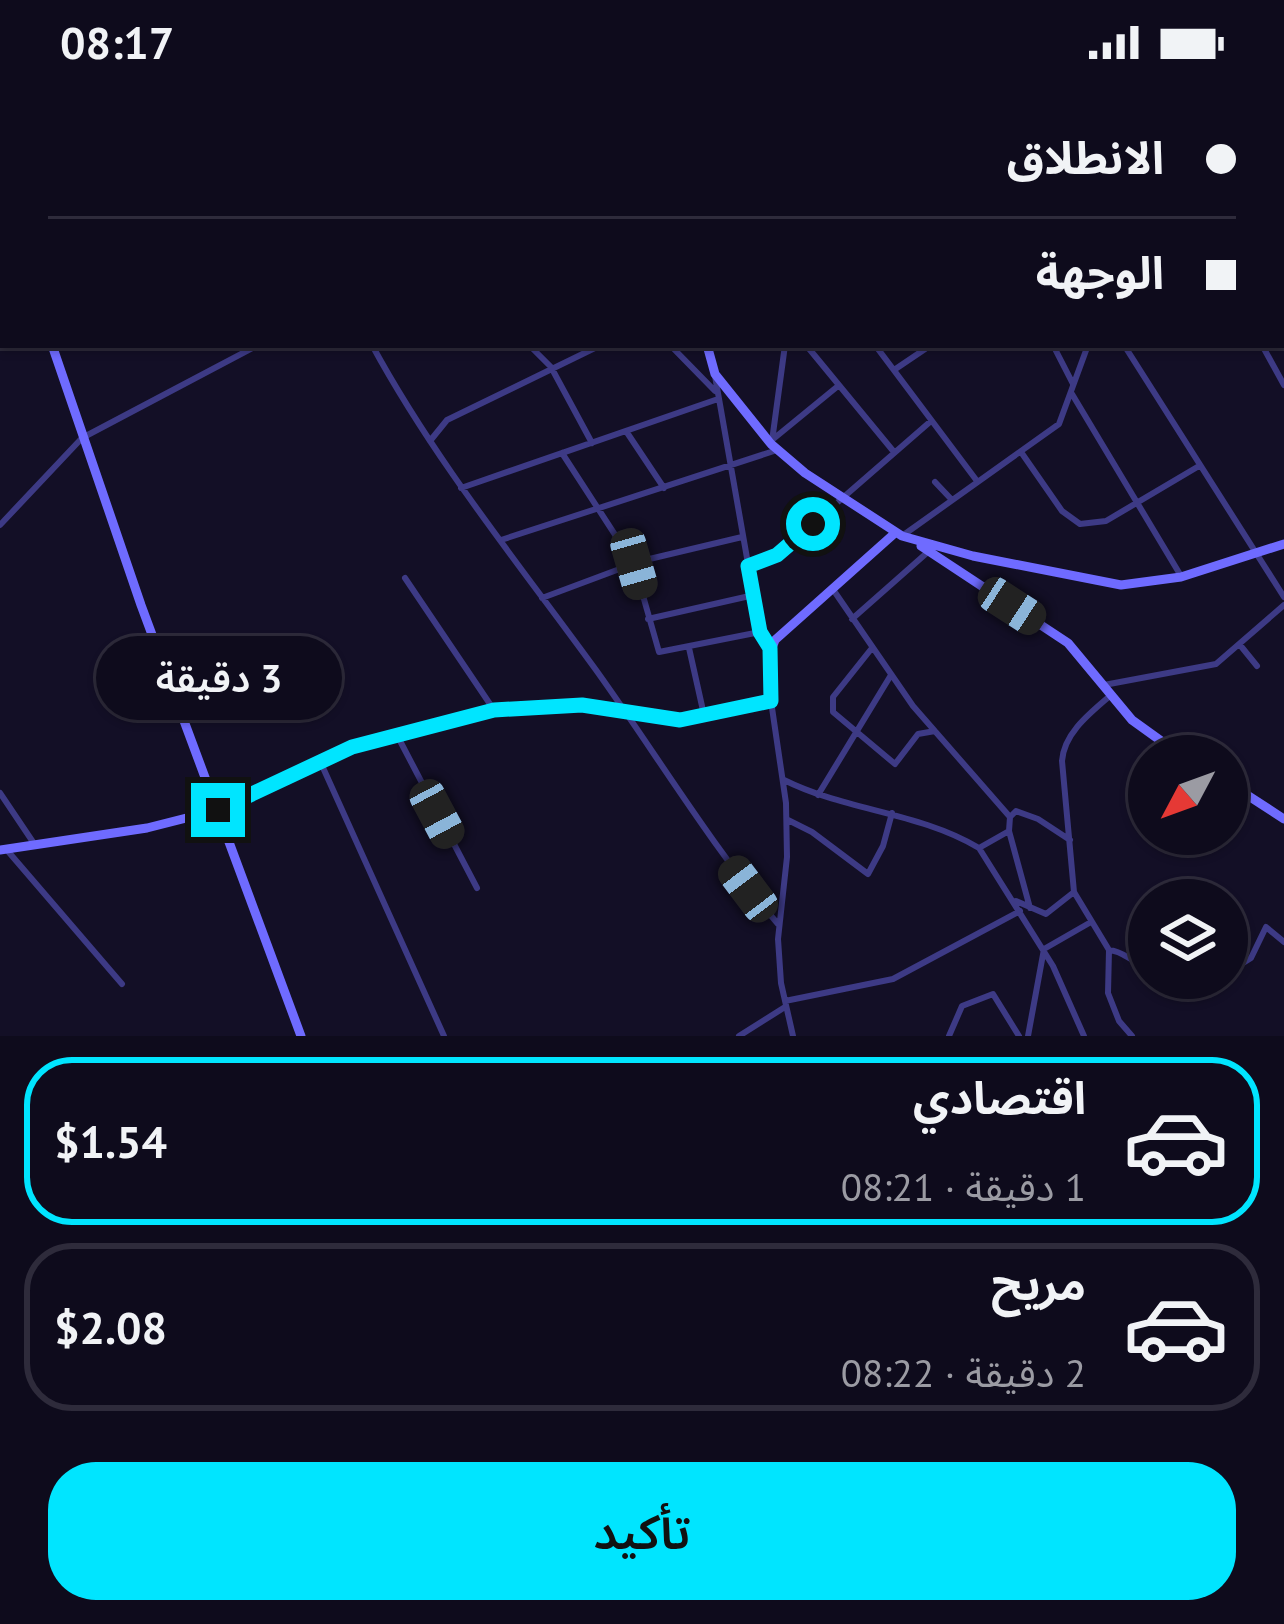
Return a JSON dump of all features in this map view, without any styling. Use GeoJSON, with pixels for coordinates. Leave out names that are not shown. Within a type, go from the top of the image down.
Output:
{"type":"FeatureCollection","features":[{"type":"Feature","properties":{"kind":"street"},"geometry":{"type":"LineString","coordinates":[[53,348],[302,1036]]}},
{"type":"Feature","properties":{"kind":"street"},"geometry":{"type":"LineString","coordinates":[[0,525],[82,438],[252,348]]}},
{"type":"Feature","properties":{"kind":"street"},"geometry":{"type":"LineString","coordinates":[[374,348],[461,488],[726,859],[778,924]]}},
{"type":"Feature","properties":{"kind":"street"},"geometry":{"type":"LineString","coordinates":[[532,348],[550,367],[592,443]]}},
{"type":"Feature","properties":{"kind":"street"},"geometry":{"type":"LineString","coordinates":[[430,441],[447,420],[594,348]]}},
{"type":"Feature","properties":{"kind":"street"},"geometry":{"type":"LineString","coordinates":[[673,348],[718,396]]}},
{"type":"Feature","properties":{"kind":"street"},"geometry":{"type":"LineString","coordinates":[[707,348],[760,632],[770,648],[771,701],[788,820],[778,924],[784,1004],[793,1036]]}},
{"type":"Feature","properties":{"kind":"street"},"geometry":{"type":"LineString","coordinates":[[773,445],[785,348]]}},
{"type":"Feature","properties":{"kind":"street"},"geometry":{"type":"LineString","coordinates":[[808,348],[894,452]]}},
{"type":"Feature","properties":{"kind":"street"},"geometry":{"type":"LineString","coordinates":[[877,348],[978,482]]}},
{"type":"Feature","properties":{"kind":"street"},"geometry":{"type":"LineString","coordinates":[[894,370],[927,348]]}},
{"type":"Feature","properties":{"kind":"street"},"geometry":{"type":"LineString","coordinates":[[1055,348],[1073,384]]}},
{"type":"Feature","properties":{"kind":"street"},"geometry":{"type":"LineString","coordinates":[[770,648],[832,587],[1062,420],[1087,348]]}},
{"type":"Feature","properties":{"kind":"street"},"geometry":{"type":"LineString","coordinates":[[1126,348],[1284,601],[1240,645],[1210,666],[1107,690],[1063,751],[1075,892],[1109,950],[1107,990],[1116,1016],[1132,1036]]}},
{"type":"Feature","properties":{"kind":"street"},"geometry":{"type":"LineString","coordinates":[[1264,348],[1284,385]]}},
{"type":"Feature","properties":{"kind":"street"},"geometry":{"type":"LineString","coordinates":[[715,374],[773,445],[840,498],[1068,643],[1151,735]]}},
{"type":"Feature","properties":{"kind":"street"},"geometry":{"type":"LineString","coordinates":[[500,540],[729,468],[773,445],[838,386]]}},
{"type":"Feature","properties":{"kind":"street"},"geometry":{"type":"LineString","coordinates":[[1072,394],[1181,578]]}},
{"type":"Feature","properties":{"kind":"street"},"geometry":{"type":"LineString","coordinates":[[461,488],[718,396]]}},
{"type":"Feature","properties":{"kind":"street"},"geometry":{"type":"LineString","coordinates":[[748,566],[777,555],[932,422]]}},
{"type":"Feature","properties":{"kind":"street"},"geometry":{"type":"LineString","coordinates":[[626,431],[664,488]]}},
{"type":"Feature","properties":{"kind":"street"},"geometry":{"type":"LineString","coordinates":[[1022,452],[1062,511],[1076,523],[1099,524],[1199,466]]}},
{"type":"Feature","properties":{"kind":"street"},"geometry":{"type":"LineString","coordinates":[[562,453],[634,564],[658,652],[760,632]]}},
{"type":"Feature","properties":{"kind":"street"},"geometry":{"type":"LineString","coordinates":[[935,482],[952,500]]}},
{"type":"Feature","properties":{"kind":"street"},"geometry":{"type":"LineString","coordinates":[[903,536],[974,556],[1121,585],[1181,578],[1284,544]]}},
{"type":"Feature","properties":{"kind":"street"},"geometry":{"type":"LineString","coordinates":[[542,598],[634,564],[742,537]]}},
{"type":"Feature","properties":{"kind":"street"},"geometry":{"type":"LineString","coordinates":[[853,619],[929,551]]}},
{"type":"Feature","properties":{"kind":"street"},"geometry":{"type":"LineString","coordinates":[[965,574],[974,556]]}},
{"type":"Feature","properties":{"kind":"street"},"geometry":{"type":"LineString","coordinates":[[405,578],[494,710]]}},
{"type":"Feature","properties":{"kind":"street"},"geometry":{"type":"LineString","coordinates":[[832,587],[891,676],[1010,817],[1009,831],[1030,908]]}},
{"type":"Feature","properties":{"kind":"street"},"geometry":{"type":"LineString","coordinates":[[648,619],[754,595]]}},
{"type":"Feature","properties":{"kind":"street"},"geometry":{"type":"LineString","coordinates":[[1240,645],[1258,667]]}},
{"type":"Feature","properties":{"kind":"street"},"geometry":{"type":"LineString","coordinates":[[872,647],[830,704],[856,733],[895,764],[918,734],[935,731]]}},
{"type":"Feature","properties":{"kind":"street"},"geometry":{"type":"LineString","coordinates":[[689,648],[704,716]]}},
{"type":"Feature","properties":{"kind":"street"},"geometry":{"type":"LineString","coordinates":[[818,795],[891,676]]}},
{"type":"Feature","properties":{"kind":"street"},"geometry":{"type":"LineString","coordinates":[[2,850],[146,828],[218,810],[320,760],[396,734],[494,710],[564,704],[669,720],[771,701]]}},
{"type":"Feature","properties":{"kind":"street"},"geometry":{"type":"LineString","coordinates":[[396,734],[477,888]]}},
{"type":"Feature","properties":{"kind":"street"},"geometry":{"type":"LineString","coordinates":[[320,760],[444,1036]]}},
{"type":"Feature","properties":{"kind":"street"},"geometry":{"type":"LineString","coordinates":[[784,779],[843,805],[892,813],[979,848],[1044,949],[1084,1036]]}},
{"type":"Feature","properties":{"kind":"street"},"geometry":{"type":"LineString","coordinates":[[0,793],[35,845]]}},
{"type":"Feature","properties":{"kind":"street"},"geometry":{"type":"LineString","coordinates":[[1248,796],[1284,819]]}},
{"type":"Feature","properties":{"kind":"street"},"geometry":{"type":"LineString","coordinates":[[1010,817],[1018,811],[1070,840]]}},
{"type":"Feature","properties":{"kind":"street"},"geometry":{"type":"LineString","coordinates":[[788,820],[868,874],[883,846],[892,813]]}},
{"type":"Feature","properties":{"kind":"street"},"geometry":{"type":"LineString","coordinates":[[979,848],[1009,831]]}},
{"type":"Feature","properties":{"kind":"street"},"geometry":{"type":"LineString","coordinates":[[2,850],[122,985]]}},
{"type":"Feature","properties":{"kind":"street"},"geometry":{"type":"LineString","coordinates":[[1012,898],[1046,914],[1075,892]]}},
{"type":"Feature","properties":{"kind":"street"},"geometry":{"type":"LineString","coordinates":[[740,1036],[784,1004],[893,979],[1019,910]]}},
{"type":"Feature","properties":{"kind":"street"},"geometry":{"type":"LineString","coordinates":[[1028,1036],[1044,949],[1090,922]]}},
{"type":"Feature","properties":{"kind":"street"},"geometry":{"type":"LineString","coordinates":[[1248,960],[1266,927],[1284,942]]}},
{"type":"Feature","properties":{"kind":"street"},"geometry":{"type":"LineString","coordinates":[[1109,950],[1128,958]]}},
{"type":"Feature","properties":{"kind":"street"},"geometry":{"type":"LineString","coordinates":[[949,1036],[961,1008],[993,994],[1019,1036]]}},
{"type":"Feature","properties":{"kind":"route"},"geometry":{"type":"LineString","coordinates":[[218,810],[352,747],[509,706],[582,705],[680,720],[771,701],[770,648],[760,632],[748,566],[777,555],[813,524]]}}]}
